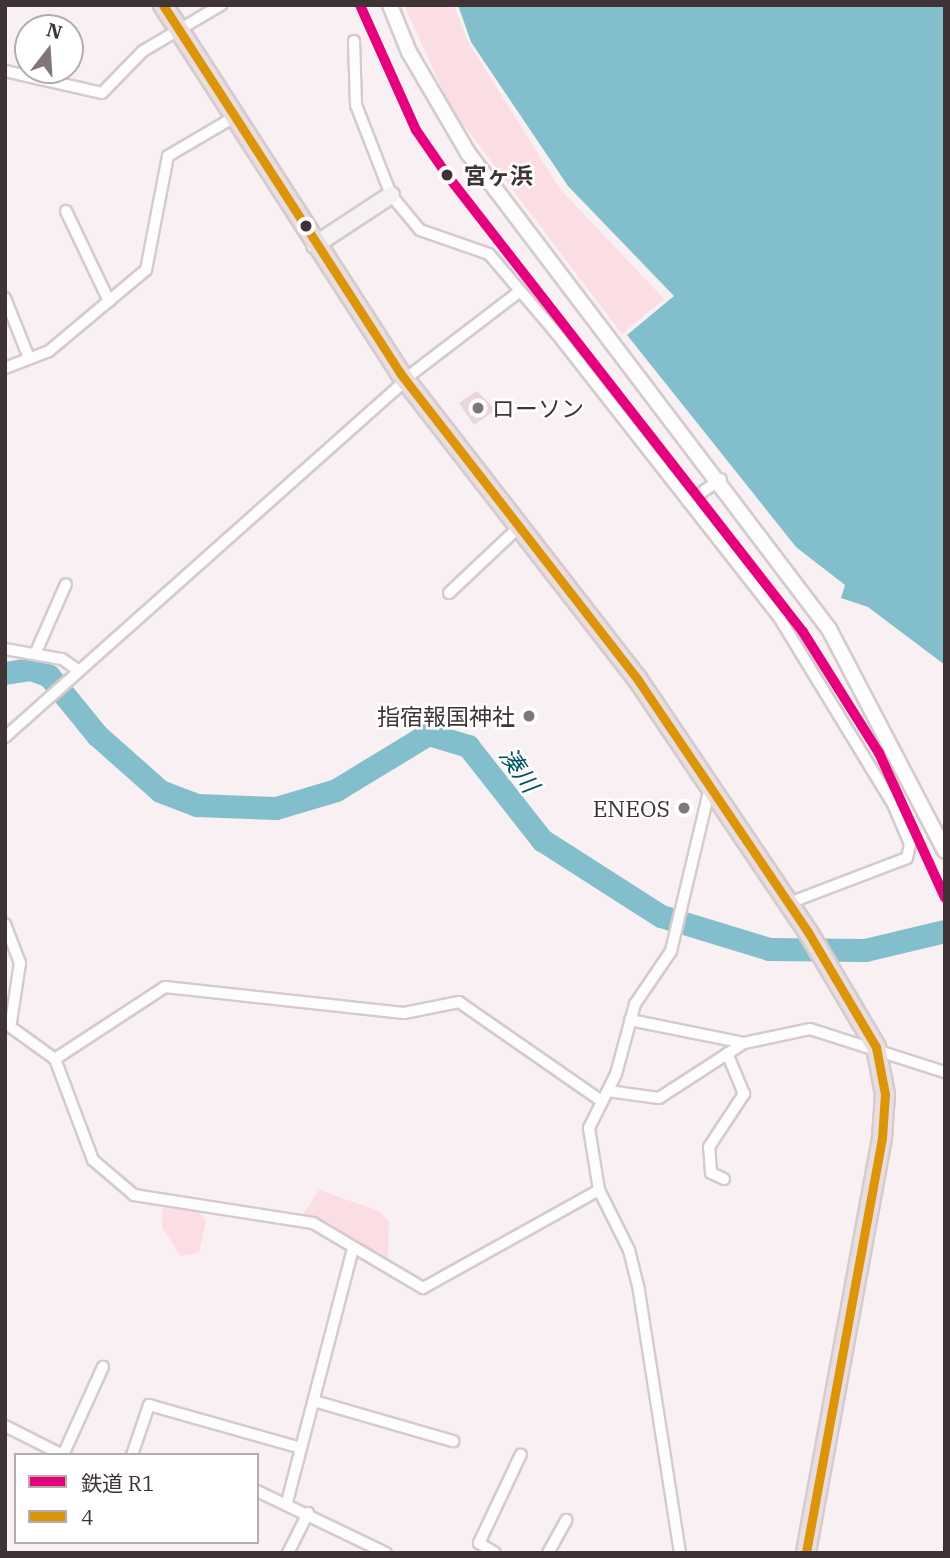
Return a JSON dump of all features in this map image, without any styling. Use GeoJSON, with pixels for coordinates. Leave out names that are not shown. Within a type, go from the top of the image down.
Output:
{"type":"FeatureCollection","features":[{"type":"Feature","properties":{"kind":"highway"},"geometry":{"type":"LineString","coordinates":[[163,5],[231,118],[406,380],[638,680],[836,975],[876,1047],[884,1094],[882,1138],[806,1553]]}},
{"type":"Feature","properties":{"kind":"main road"},"geometry":{"type":"LineString","coordinates":[[315,245],[391,195]]}},
{"type":"Feature","properties":{"kind":"street"},"geometry":{"type":"LineString","coordinates":[[5,71],[102,93],[143,51],[221,5]]}},
{"type":"Feature","properties":{"kind":"street"},"geometry":{"type":"LineString","coordinates":[[390,5],[409,52],[468,153],[721,480],[830,629],[945,851]]}},
{"type":"Feature","properties":{"kind":"street"},"geometry":{"type":"LineString","coordinates":[[354,41],[356,105],[391,195],[420,230],[489,254],[520,291],[688,502],[836,702],[910,844],[907,858],[789,903]]}},
{"type":"Feature","properties":{"kind":"street"},"geometry":{"type":"LineString","coordinates":[[5,368],[48,351],[150,263],[155,201],[167,156],[231,118]]}},
{"type":"Feature","properties":{"kind":"street"},"geometry":{"type":"LineString","coordinates":[[66,211],[109,301]]}},
{"type":"Feature","properties":{"kind":"street"},"geometry":{"type":"LineString","coordinates":[[5,737],[406,380],[520,291]]}},
{"type":"Feature","properties":{"kind":"street"},"geometry":{"type":"LineString","coordinates":[[5,298],[29,358]]}},
{"type":"Feature","properties":{"kind":"street"},"geometry":{"type":"LineString","coordinates":[[688,502],[721,480]]}},
{"type":"Feature","properties":{"kind":"street"},"geometry":{"type":"LineString","coordinates":[[449,593],[519,527]]}},
{"type":"Feature","properties":{"kind":"street"},"geometry":{"type":"LineString","coordinates":[[36,652],[66,584]]}},
{"type":"Feature","properties":{"kind":"street"},"geometry":{"type":"LineString","coordinates":[[5,649],[36,652],[74,673]]}},
{"type":"Feature","properties":{"kind":"street"},"geometry":{"type":"LineString","coordinates":[[680,1553],[638,1286],[629,1250],[599,1190],[589,1128],[604,1096],[630,1020],[671,951],[710,787]]}},
{"type":"Feature","properties":{"kind":"street"},"geometry":{"type":"LineString","coordinates":[[5,924],[20,963],[8,1022],[55,1059],[93,1160],[134,1195],[313,1223],[423,1288],[436,1285],[599,1190]]}},
{"type":"Feature","properties":{"kind":"street"},"geometry":{"type":"LineString","coordinates":[[55,1059],[165,987],[404,1013],[459,1002],[604,1096],[659,1098],[744,1043],[810,1029],[876,1047],[945,1072]]}},
{"type":"Feature","properties":{"kind":"street"},"geometry":{"type":"LineString","coordinates":[[630,1020],[744,1043]]}},
{"type":"Feature","properties":{"kind":"street"},"geometry":{"type":"LineString","coordinates":[[724,1179],[711,1173],[709,1147],[744,1094],[727,1053]]}},
{"type":"Feature","properties":{"kind":"street"},"geometry":{"type":"LineString","coordinates":[[287,1502],[353,1248]]}},
{"type":"Feature","properties":{"kind":"street"},"geometry":{"type":"LineString","coordinates":[[64,1453],[103,1367]]}},
{"type":"Feature","properties":{"kind":"street"},"geometry":{"type":"LineString","coordinates":[[314,1401],[453,1441]]}},
{"type":"Feature","properties":{"kind":"street"},"geometry":{"type":"LineString","coordinates":[[133,1453],[149,1405],[301,1448]]}},
{"type":"Feature","properties":{"kind":"street"},"geometry":{"type":"LineString","coordinates":[[5,1426],[59,1453]]}},
{"type":"Feature","properties":{"kind":"street"},"geometry":{"type":"LineString","coordinates":[[495,1553],[479,1543],[521,1454]]}},
{"type":"Feature","properties":{"kind":"street"},"geometry":{"type":"LineString","coordinates":[[259,1492],[287,1502],[386,1553]]}},
{"type":"Feature","properties":{"kind":"street"},"geometry":{"type":"LineString","coordinates":[[288,1553],[308,1513]]}},
{"type":"Feature","properties":{"kind":"street"},"geometry":{"type":"LineString","coordinates":[[548,1553],[566,1520]]}},
{"type":"Feature","properties":{"kind":"shaded area"},"geometry":{"type":"Polygon","coordinates":[[[404,5],[454,5],[468,42],[560,189],[664,299],[622,334],[451,108],[404,5]]]}},
{"type":"Feature","properties":{"kind":"shaded area"},"geometry":{"type":"Polygon","coordinates":[[[319,1190],[379,1211],[389,1222],[388,1260],[302,1216],[319,1190]]]}},
{"type":"Feature","properties":{"kind":"shaded area"},"geometry":{"type":"Polygon","coordinates":[[[163,1207],[195,1208],[206,1221],[199,1253],[181,1256],[162,1228],[163,1207]]]}},
{"type":"Feature","properties":{"kind":"water"},"geometry":{"type":"Polygon","coordinates":[[[458,5],[945,5],[945,665],[868,607],[841,598],[845,585],[796,547],[627,335],[674,296],[568,186],[471,42],[458,5]]]}},
{"type":"Feature","properties":{"kind":"building","name":"ローソン"},"geometry":{"type":"Polygon","coordinates":[[[477,391],[496,410],[474,425],[459,403],[477,391]]]}},
{"type":"Feature","properties":{"kind":"waterway","name":"湊川"},"geometry":{"type":"LineString","coordinates":[[5,673],[31,669],[49,676],[97,735],[160,791],[197,805],[276,808],[336,790],[428,734],[468,746],[542,840],[661,916],[769,949],[865,950],[945,931]]}},
{"type":"Feature","properties":{"kind":"rail line","name":"R1"},"geometry":{"type":"LineString","coordinates":[[360,5],[416,130],[447,175],[803,632],[879,753],[945,898]]}},
{"type":"Feature","properties":{"kind":"transit line","name":"4"},"geometry":{"type":"LineString","coordinates":[[163,5],[400,373],[638,680],[808,932],[876,1047],[885,1094],[882,1138],[806,1553]]}},
{"type":"Feature","properties":{"kind":"place","name":"宮ヶ浜"},"geometry":{"type":"Point","coordinates":[447,175]}},
{"type":"Feature","properties":{"kind":"place","name":"ローソン"},"geometry":{"type":"Point","coordinates":[478,408]}},
{"type":"Feature","properties":{"kind":"place","name":"指宿報国神社"},"geometry":{"type":"Point","coordinates":[529,716]}},
{"type":"Feature","properties":{"kind":"place","name":"ENEOS"},"geometry":{"type":"Point","coordinates":[684,808]}}]}
